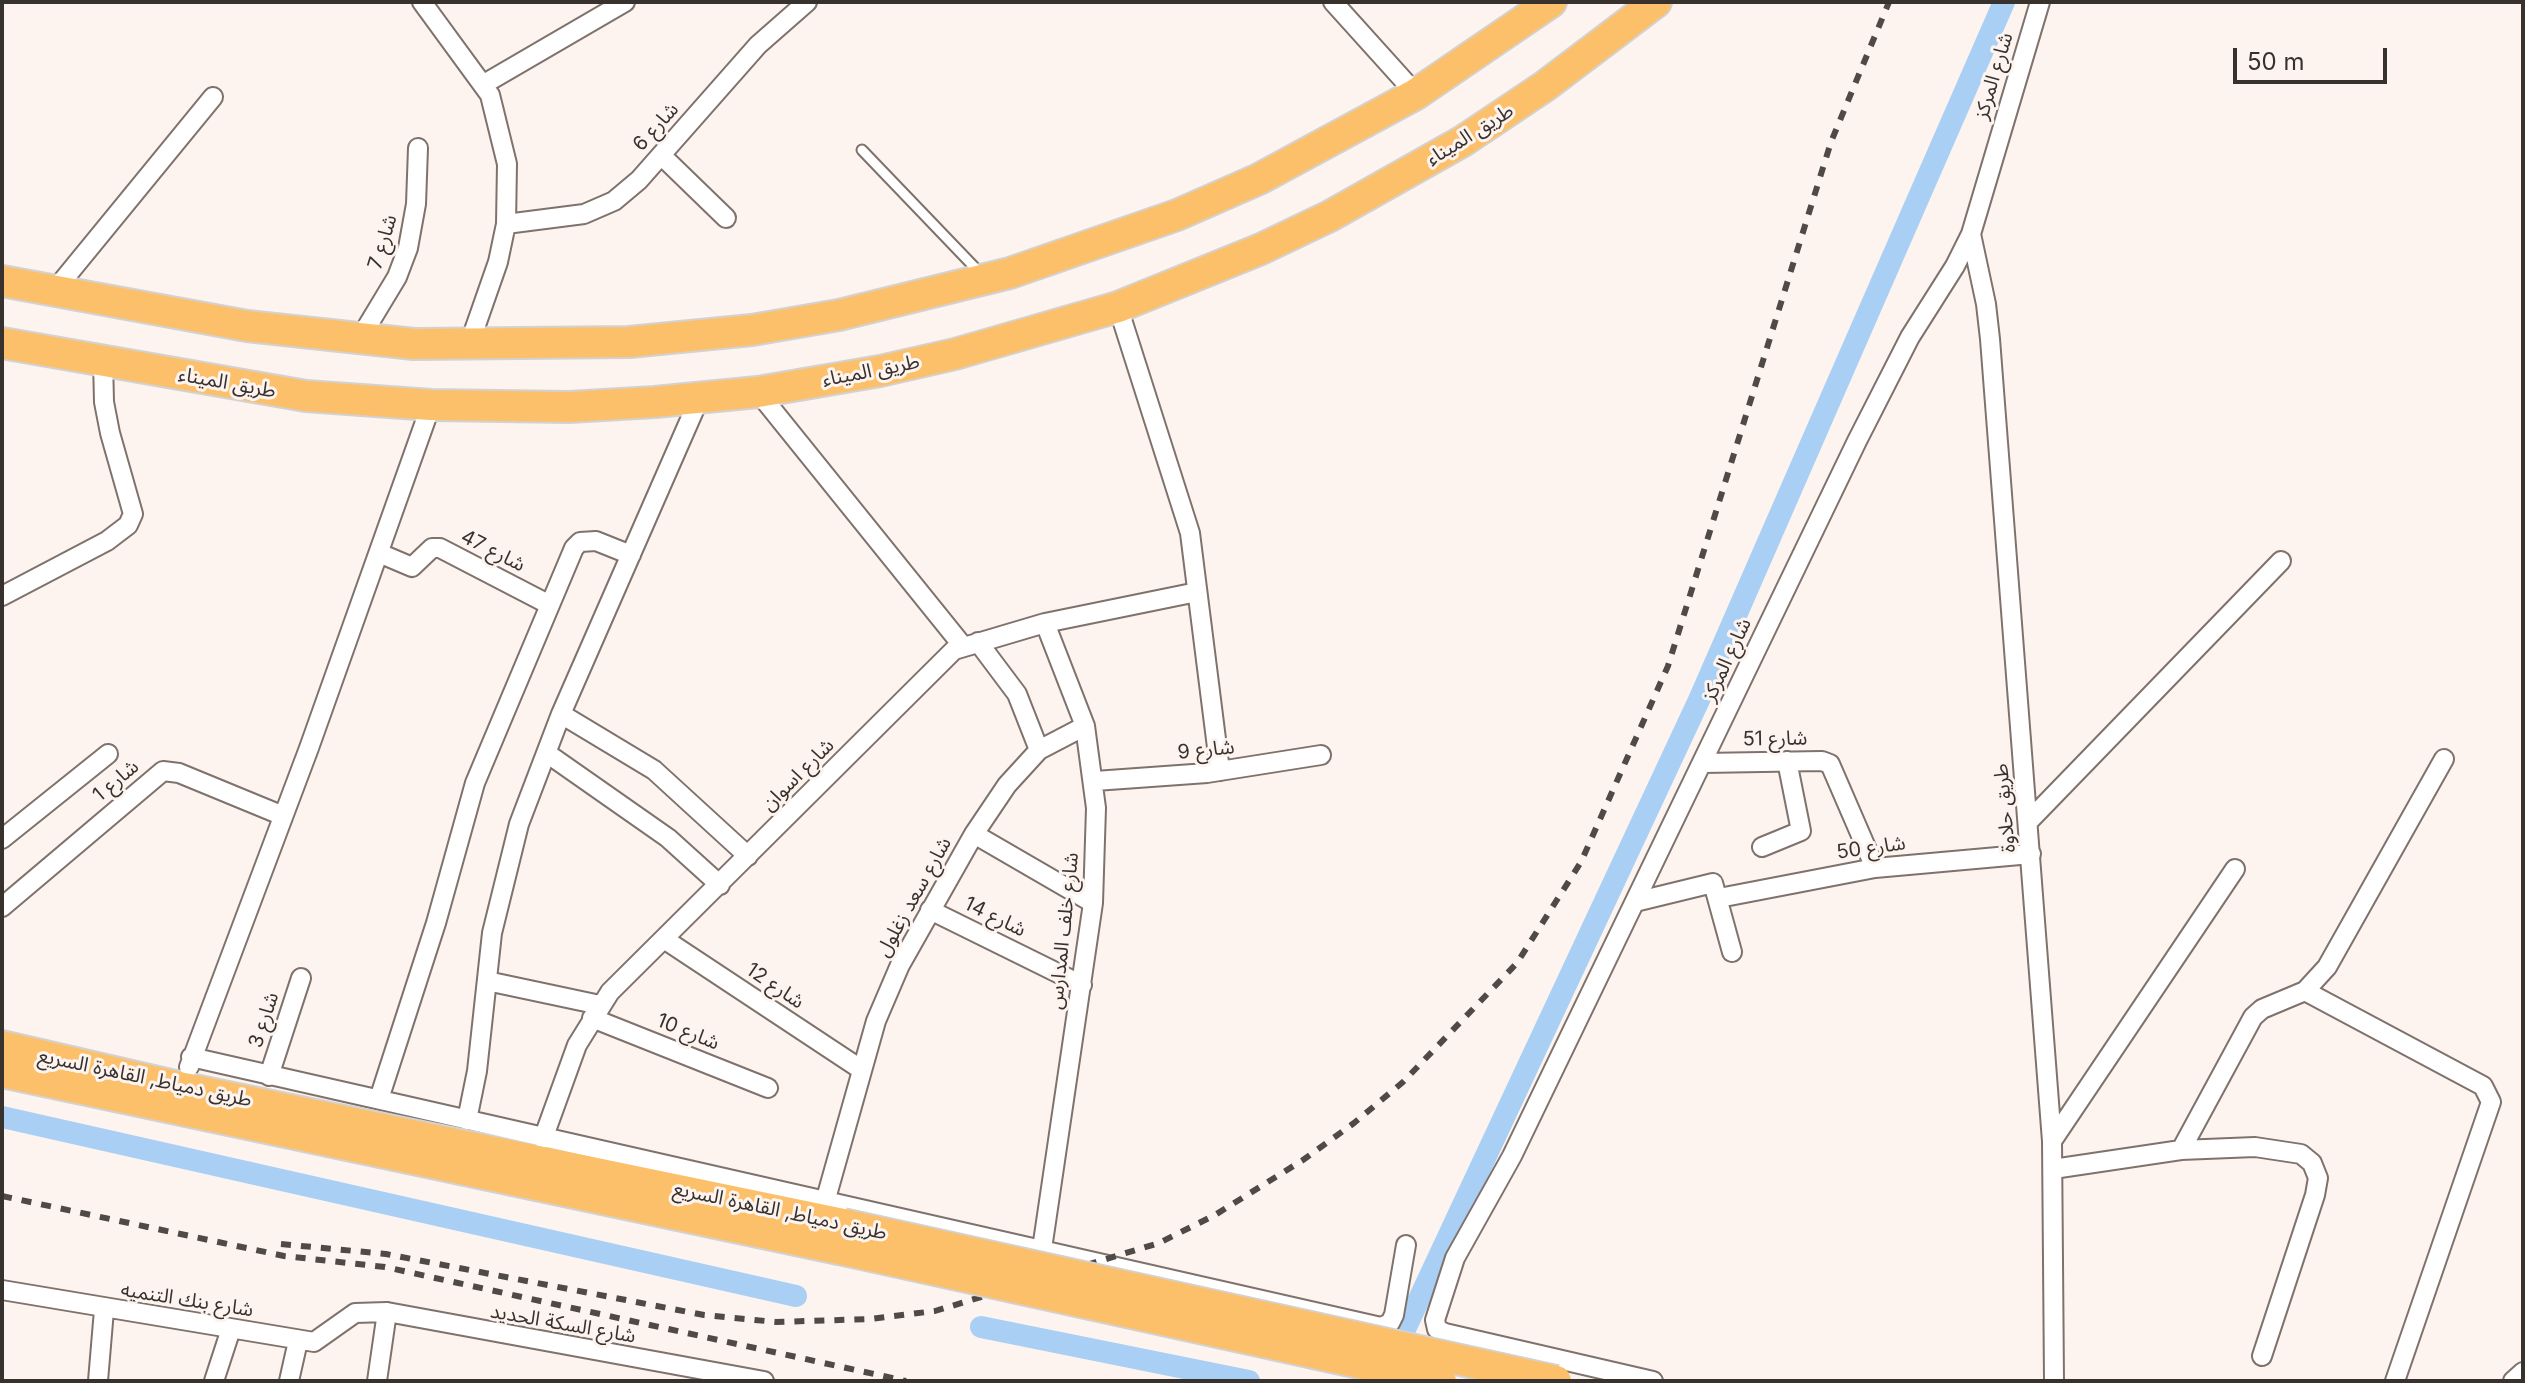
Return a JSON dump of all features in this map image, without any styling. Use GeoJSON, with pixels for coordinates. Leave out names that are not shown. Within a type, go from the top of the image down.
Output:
{"type":"FeatureCollection","features":[{"type":"Feature","properties":{"kind":"highway"},"geometry":{"type":"LineString","coordinates":[[2,281],[247,326],[359,340],[469,345],[629,342],[752,330],[854,312],[985,280],[1177,215],[1259,179],[1416,94],[1551,2]]}},
{"type":"Feature","properties":{"kind":"highway","name":"طريق الميناء"},"geometry":{"type":"LineString","coordinates":[[2,343],[306,396],[431,405],[569,407],[758,392],[955,354],[1118,307],[1261,249],[1397,180],[1545,86],[1656,2]]}},
{"type":"Feature","properties":{"kind":"highway","name":"طريق دمياط, القاهرة السريع"},"geometry":{"type":"LineString","coordinates":[[2,1046],[184,1088],[1556,1381]]}},
{"type":"Feature","properties":{"kind":"highway","name":"طريق دمياط, القاهرة السريع"},"geometry":{"type":"LineString","coordinates":[[2,1072],[836,1225],[1441,1381]]}},
{"type":"Feature","properties":{"kind":"street"},"geometry":{"type":"LineString","coordinates":[[422,2],[445,38],[484,84],[498,118],[507,164],[506,224],[498,262],[469,345]]}},
{"type":"Feature","properties":{"kind":"street"},"geometry":{"type":"LineString","coordinates":[[484,84],[625,2]]}},
{"type":"Feature","properties":{"kind":"street","name":"شارع 6"},"geometry":{"type":"LineString","coordinates":[[506,224],[600,209],[628,191],[758,45],[807,2]]}},
{"type":"Feature","properties":{"kind":"street"},"geometry":{"type":"LineString","coordinates":[[1333,2],[1416,94]]}},
{"type":"Feature","properties":{"kind":"street","name":"شارع المركز"},"geometry":{"type":"LineString","coordinates":[[1653,1381],[1437,1329],[1435,1320],[1455,1258],[1512,1156],[1857,441],[1910,337],[1944,286],[1971,234],[2040,2]]}},
{"type":"Feature","properties":{"kind":"street"},"geometry":{"type":"LineString","coordinates":[[55,290],[213,97]]}},
{"type":"Feature","properties":{"kind":"street","name":"شارع 7"},"geometry":{"type":"LineString","coordinates":[[359,340],[397,277],[408,248],[416,204],[418,148]]}},
{"type":"Feature","properties":{"kind":"street"},"geometry":{"type":"LineString","coordinates":[[661,155],[726,218]]}},
{"type":"Feature","properties":{"kind":"street","name":"طريق حلاوة"},"geometry":{"type":"LineString","coordinates":[[1971,234],[1986,304],[2052,1141],[2054,1381]]}},
{"type":"Feature","properties":{"kind":"street"},"geometry":{"type":"LineString","coordinates":[[1118,307],[1190,533],[1220,771]]}},
{"type":"Feature","properties":{"kind":"street"},"geometry":{"type":"LineString","coordinates":[[2,596],[107,541],[128,525],[133,514],[104,402],[103,359]]}},
{"type":"Feature","properties":{"kind":"street"},"geometry":{"type":"LineString","coordinates":[[758,392],[970,644],[1017,694],[1039,750],[1085,726]]}},
{"type":"Feature","properties":{"kind":"street"},"geometry":{"type":"LineString","coordinates":[[467,1120],[477,1071],[492,933],[519,824],[561,714],[699,399]]}},
{"type":"Feature","properties":{"kind":"street"},"geometry":{"type":"LineString","coordinates":[[184,1088],[191,1057],[431,405]]}},
{"type":"Feature","properties":{"kind":"street"},"geometry":{"type":"LineString","coordinates":[[379,1099],[436,923],[475,783],[548,604],[580,542],[596,541],[631,555]]}},
{"type":"Feature","properties":{"kind":"street","name":"شارع 47"},"geometry":{"type":"LineString","coordinates":[[379,553],[412,567],[432,548],[440,548],[548,604]]}},
{"type":"Feature","properties":{"kind":"street"},"geometry":{"type":"LineString","coordinates":[[2028,822],[2281,561]]}},
{"type":"Feature","properties":{"kind":"street","name":"شارع اسوان"},"geometry":{"type":"LineString","coordinates":[[543,1139],[571,1060],[596,1011],[945,658],[970,644],[1045,623],[1197,592]]}},
{"type":"Feature","properties":{"kind":"street","name":"شارع خلف المدارس"},"geometry":{"type":"LineString","coordinates":[[1042,1249],[1093,903],[1095,781],[1085,726],[1045,623]]}},
{"type":"Feature","properties":{"kind":"street"},"geometry":{"type":"LineString","coordinates":[[561,714],[654,770],[748,856]]}},
{"type":"Feature","properties":{"kind":"street","name":"شارع سعد زغلول"},"geometry":{"type":"LineString","coordinates":[[836,1225],[862,1070],[887,993],[974,834],[1007,785],[1039,750]]}},
{"type":"Feature","properties":{"kind":"street"},"geometry":{"type":"LineString","coordinates":[[2,839],[108,754]]}},
{"type":"Feature","properties":{"kind":"street"},"geometry":{"type":"LineString","coordinates":[[548,754],[658,830],[720,885]]}},
{"type":"Feature","properties":{"kind":"street","name":"شارع 9"},"geometry":{"type":"LineString","coordinates":[[1095,781],[1220,771],[1321,755]]}},
{"type":"Feature","properties":{"kind":"street"},"geometry":{"type":"LineString","coordinates":[[2181,1150],[2253,1017],[2262,1009],[2305,991],[2327,967],[2444,759]]}},
{"type":"Feature","properties":{"kind":"street"},"geometry":{"type":"LineString","coordinates":[[1762,847],[1801,831],[1787,761]]}},
{"type":"Feature","properties":{"kind":"street","name":"شارع 51"},"geometry":{"type":"LineString","coordinates":[[1703,763],[1822,761],[1830,764],[1875,868]]}},
{"type":"Feature","properties":{"kind":"street","name":"شارع 1"},"geometry":{"type":"LineString","coordinates":[[2,907],[163,771],[179,773],[281,815]]}},
{"type":"Feature","properties":{"kind":"street"},"geometry":{"type":"LineString","coordinates":[[974,834],[1093,903]]}},
{"type":"Feature","properties":{"kind":"street","name":"شارع 50"},"geometry":{"type":"LineString","coordinates":[[1719,898],[1875,868],[2031,854]]}},
{"type":"Feature","properties":{"kind":"street"},"geometry":{"type":"LineString","coordinates":[[2052,1141],[2235,869]]}},
{"type":"Feature","properties":{"kind":"street"},"geometry":{"type":"LineString","coordinates":[[1635,902],[1710,883],[1716,886],[1732,952]]}},
{"type":"Feature","properties":{"kind":"street","name":"شارع 14"},"geometry":{"type":"LineString","coordinates":[[930,910],[1082,985]]}},
{"type":"Feature","properties":{"kind":"street","name":"شارع 12"},"geometry":{"type":"LineString","coordinates":[[664,939],[862,1070]]}},
{"type":"Feature","properties":{"kind":"street","name":"شارع 3"},"geometry":{"type":"LineString","coordinates":[[269,1076],[301,978]]}},
{"type":"Feature","properties":{"kind":"street","name":"شارع 10"},"geometry":{"type":"LineString","coordinates":[[487,981],[596,1011],[768,1088]]}},
{"type":"Feature","properties":{"kind":"street"},"geometry":{"type":"LineString","coordinates":[[2305,991],[2483,1086],[2491,1102],[2395,1381]]}},
{"type":"Feature","properties":{"kind":"street"},"geometry":{"type":"LineString","coordinates":[[191,1057],[543,1139],[836,1225],[1042,1249],[1381,1327],[1390,1323],[1394,1315],[1406,1245]]}},
{"type":"Feature","properties":{"kind":"street"},"geometry":{"type":"LineString","coordinates":[[2053,1169],[2181,1150],[2279,1149],[2301,1154],[2312,1163],[2318,1178],[2315,1195],[2262,1356]]}},
{"type":"Feature","properties":{"kind":"street","name":"شارع بنك التنميه"},"geometry":{"type":"LineString","coordinates":[[2,1290],[298,1341]]}},
{"type":"Feature","properties":{"kind":"street"},"geometry":{"type":"LineString","coordinates":[[98,1381],[104,1310]]}},
{"type":"Feature","properties":{"kind":"street"},"geometry":{"type":"LineString","coordinates":[[377,1381],[387,1312]]}},
{"type":"Feature","properties":{"kind":"street","name":"شارع السكة الحديد"},"geometry":{"type":"LineString","coordinates":[[298,1341],[320,1340],[331,1327],[355,1313],[387,1312],[663,1373],[764,1381]]}},
{"type":"Feature","properties":{"kind":"street"},"geometry":{"type":"LineString","coordinates":[[214,1381],[231,1329]]}},
{"type":"Feature","properties":{"kind":"street"},"geometry":{"type":"LineString","coordinates":[[289,1381],[298,1341]]}},
{"type":"Feature","properties":{"kind":"street"},"geometry":{"type":"LineString","coordinates":[[2513,1381],[2523,1372]]}},
{"type":"Feature","properties":{"kind":"lane"},"geometry":{"type":"LineString","coordinates":[[862,150],[959,248],[985,280]]}},
{"type":"Feature","properties":{"kind":"waterway"},"geometry":{"type":"LineString","coordinates":[[1392,1357],[1699,700],[2004,2]]}},
{"type":"Feature","properties":{"kind":"waterway"},"geometry":{"type":"LineString","coordinates":[[2,1117],[796,1296]]}},
{"type":"Feature","properties":{"kind":"waterway"},"geometry":{"type":"LineString","coordinates":[[981,1327],[1249,1381]]}},
{"type":"Feature","properties":{"kind":"railway"},"geometry":{"type":"LineString","coordinates":[[281,1244],[386,1254],[704,1315],[776,1322],[870,1319],[935,1311],[1159,1243],[1215,1215],[1303,1160],[1354,1123],[1403,1082],[1517,963],[1581,862],[1668,666],[1831,142],[1889,2]]}},
{"type":"Feature","properties":{"kind":"railway"},"geometry":{"type":"LineString","coordinates":[[2,1196],[284,1256],[385,1267],[906,1381]]}}]}
